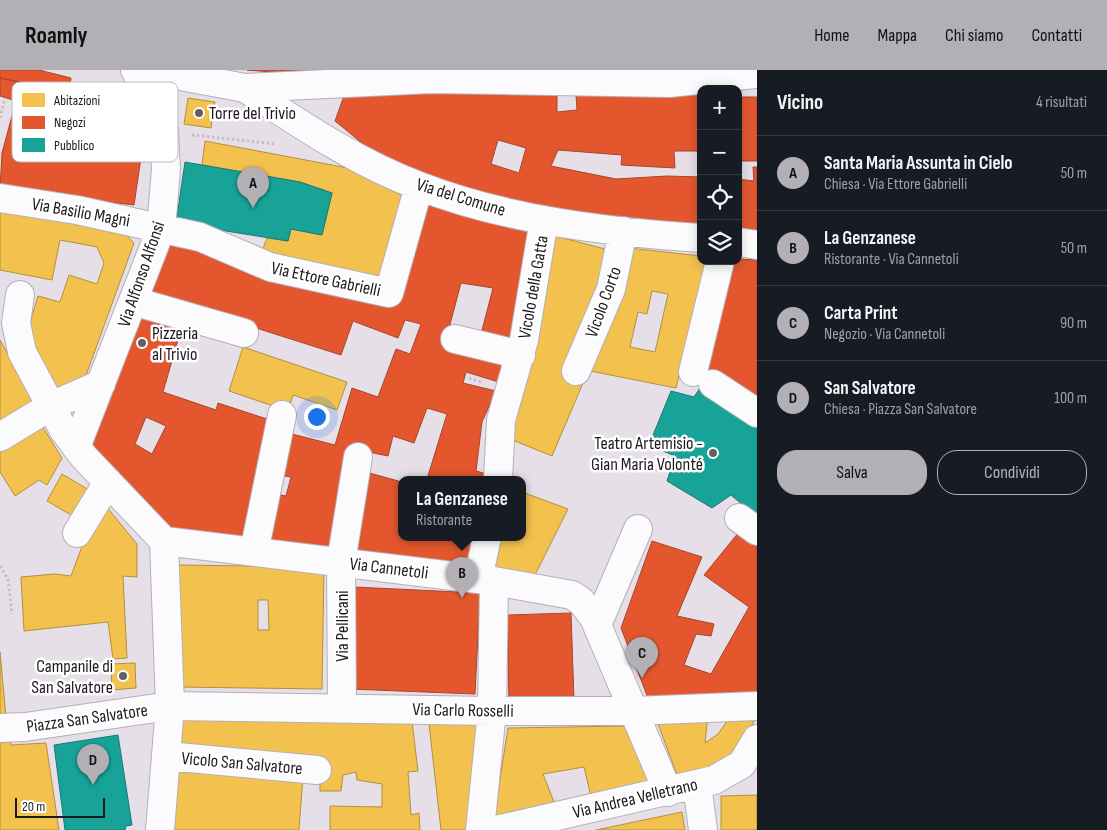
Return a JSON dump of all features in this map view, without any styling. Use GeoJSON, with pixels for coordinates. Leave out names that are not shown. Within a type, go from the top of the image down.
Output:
{"type":"FeatureCollection","features":[{"type":"Feature","properties":{"kind":"street","name":"Via Alfonso Alfonsi"},"geometry":{"type":"LineString","coordinates":[[134,70],[141,82]]}},
{"type":"Feature","properties":{"kind":"street"},"geometry":{"type":"LineString","coordinates":[[148,70],[245,88],[432,75],[566,75],[669,83],[757,74]]}},
{"type":"Feature","properties":{"kind":"street","name":"Via del Comune"},"geometry":{"type":"LineString","coordinates":[[245,88],[311,130],[419,186],[462,200],[544,220],[623,231],[697,238]]}},
{"type":"Feature","properties":{"kind":"street","name":"Via Alfonso Alfonsi"},"geometry":{"type":"LineString","coordinates":[[76,448],[161,229],[166,162]]}},
{"type":"Feature","properties":{"kind":"street","name":"Via Ettore Gabrielli"},"geometry":{"type":"LineString","coordinates":[[161,229],[214,241],[258,264],[389,293],[419,186]]}},
{"type":"Feature","properties":{"kind":"street","name":"Via Basilio Magni"},"geometry":{"type":"LineString","coordinates":[[0,198],[92,213],[161,229]]}},
{"type":"Feature","properties":{"kind":"street","name":"Vicolo della Gatta"},"geometry":{"type":"LineString","coordinates":[[498,476],[501,420],[521,355],[544,220]]}},
{"type":"Feature","properties":{"kind":"street","name":"Vicolo Corto"},"geometry":{"type":"LineString","coordinates":[[576,371],[611,289],[623,231]]}},
{"type":"Feature","properties":{"kind":"street"},"geometry":{"type":"LineString","coordinates":[[742,243],[757,245]]}},
{"type":"Feature","properties":{"kind":"street"},"geometry":{"type":"LineString","coordinates":[[719,265],[703,378],[757,413]]}},
{"type":"Feature","properties":{"kind":"street"},"geometry":{"type":"LineString","coordinates":[[20,295],[16,324],[20,343],[51,406],[76,448],[164,541],[170,706],[160,830]]}},
{"type":"Feature","properties":{"kind":"street"},"geometry":{"type":"LineString","coordinates":[[133,301],[244,333]]}},
{"type":"Feature","properties":{"kind":"street","name":"Vicolo della Gatta"},"geometry":{"type":"LineString","coordinates":[[455,339],[521,355]]}},
{"type":"Feature","properties":{"kind":"street"},"geometry":{"type":"LineString","coordinates":[[0,437],[51,406],[101,384]]}},
{"type":"Feature","properties":{"kind":"street"},"geometry":{"type":"LineString","coordinates":[[254,552],[282,415]]}},
{"type":"Feature","properties":{"kind":"street","name":"Via Pellicani"},"geometry":{"type":"LineString","coordinates":[[342,708],[341,562],[358,457]]}},
{"type":"Feature","properties":{"kind":"street"},"geometry":{"type":"LineString","coordinates":[[77,533],[108,482]]}},
{"type":"Feature","properties":{"kind":"street"},"geometry":{"type":"LineString","coordinates":[[597,625],[638,529]]}},
{"type":"Feature","properties":{"kind":"street","name":"Via Cannetoli"},"geometry":{"type":"LineString","coordinates":[[164,541],[486,580],[572,595],[588,608],[597,625],[668,792]]}},
{"type":"Feature","properties":{"kind":"street"},"geometry":{"type":"LineString","coordinates":[[480,830],[492,711],[486,580],[487,541]]}},
{"type":"Feature","properties":{"kind":"street","name":"Via Carlo Rosselli"},"geometry":{"type":"LineString","coordinates":[[170,706],[492,711],[634,711],[757,706]]}},
{"type":"Feature","properties":{"kind":"street","name":"Piazza San Salvatore"},"geometry":{"type":"LineString","coordinates":[[2,729],[170,706]]}},
{"type":"Feature","properties":{"kind":"street","name":"Via Andrea Velletrano"},"geometry":{"type":"LineString","coordinates":[[496,830],[668,792],[721,777],[736,769],[748,758],[757,739]]}},
{"type":"Feature","properties":{"kind":"street","name":"Vicolo San Salvatore"},"geometry":{"type":"LineString","coordinates":[[167,756],[317,770]]}},
{"type":"Feature","properties":{"kind":"street"},"geometry":{"type":"LineString","coordinates":[[697,784],[703,830]]}},
{"type":"Feature","properties":{"kind":"path"},"geometry":{"type":"LineString","coordinates":[[0,118],[5,98]]}},
{"type":"Feature","properties":{"kind":"path"},"geometry":{"type":"LineString","coordinates":[[178,134],[284,145],[311,130]]}},
{"type":"Feature","properties":{"kind":"path"},"geometry":{"type":"LineString","coordinates":[[0,566],[8,579],[12,614]]}},
{"type":"Feature","properties":{"kind":"building: Abitazioni","name":"Torre del Trivio"},"geometry":{"type":"Polygon","coordinates":[[[188,98],[215,102],[211,128],[184,124],[188,98]]]}},
{"type":"Feature","properties":{"kind":"building: Abitazioni"},"geometry":{"type":"Polygon","coordinates":[[[205,141],[348,168],[403,196],[379,284],[261,254],[267,238],[288,241],[291,229],[322,235],[332,193],[300,182],[202,165],[205,141]]]}},
{"type":"Feature","properties":{"kind":"building: Abitazioni"},"geometry":{"type":"Polygon","coordinates":[[[0,204],[118,226],[134,243],[84,381],[56,397],[24,343],[38,296],[60,302],[69,275],[97,284],[104,263],[97,247],[60,240],[52,280],[0,270],[0,204]]]}},
{"type":"Feature","properties":{"kind":"building: Abitazioni"},"geometry":{"type":"Polygon","coordinates":[[[548,234],[605,249],[601,290],[564,376],[583,383],[552,456],[505,437],[548,234]]]}},
{"type":"Feature","properties":{"kind":"building: Abitazioni"},"geometry":{"type":"Polygon","coordinates":[[[629,248],[697,256],[697,265],[706,265],[676,388],[585,370],[629,248]],[[652,291],[647,314],[638,312],[630,347],[655,352],[668,294],[652,291]]]}},
{"type":"Feature","properties":{"kind":"building: Abitazioni"},"geometry":{"type":"Polygon","coordinates":[[[0,340],[35,404],[0,424],[0,340]]]}},
{"type":"Feature","properties":{"kind":"building: Abitazioni"},"geometry":{"type":"Polygon","coordinates":[[[243,347],[347,382],[337,410],[293,395],[288,411],[229,391],[243,347]]]}},
{"type":"Feature","properties":{"kind":"building: Abitazioni"},"geometry":{"type":"Polygon","coordinates":[[[39,421],[62,458],[47,485],[39,480],[15,496],[0,472],[0,445],[39,421]]]}},
{"type":"Feature","properties":{"kind":"building: Abitazioni"},"geometry":{"type":"Polygon","coordinates":[[[62,474],[94,493],[78,519],[47,501],[62,474]]]}},
{"type":"Feature","properties":{"kind":"building: Abitazioni"},"geometry":{"type":"Polygon","coordinates":[[[526,493],[568,509],[532,581],[494,571],[501,541],[526,541],[526,493]]]}},
{"type":"Feature","properties":{"kind":"building: Abitazioni"},"geometry":{"type":"Polygon","coordinates":[[[106,506],[137,544],[137,577],[123,576],[127,658],[113,659],[108,622],[24,631],[21,577],[55,574],[71,576],[87,533],[106,506]]]}},
{"type":"Feature","properties":{"kind":"building: Abitazioni"},"geometry":{"type":"Polygon","coordinates":[[[178,565],[324,567],[322,689],[177,687],[178,565]],[[258,600],[258,630],[269,630],[268,600],[258,600]]]}},
{"type":"Feature","properties":{"kind":"building: Abitazioni"},"geometry":{"type":"Polygon","coordinates":[[[0,652],[6,717],[0,717],[0,652]]]}},
{"type":"Feature","properties":{"kind":"building: Abitazioni","name":"Campanile di San Salvatore"},"geometry":{"type":"Polygon","coordinates":[[[135,663],[136,688],[112,690],[111,664],[135,663]]]}},
{"type":"Feature","properties":{"kind":"building: Abitazioni"},"geometry":{"type":"Polygon","coordinates":[[[733,713],[754,721],[740,753],[717,772],[679,780],[655,716],[708,715],[705,743],[718,734],[733,713]]]}},
{"type":"Feature","properties":{"kind":"building: Abitazioni"},"geometry":{"type":"Polygon","coordinates":[[[177,714],[412,721],[418,771],[408,772],[411,815],[419,813],[420,830],[330,830],[330,806],[382,807],[382,784],[357,780],[356,772],[343,775],[341,791],[320,791],[320,763],[176,750],[177,714]]]}},
{"type":"Feature","properties":{"kind":"building: Abitazioni"},"geometry":{"type":"Polygon","coordinates":[[[478,723],[466,830],[441,830],[429,724],[478,723]]]}},
{"type":"Feature","properties":{"kind":"building: Abitazioni"},"geometry":{"type":"Polygon","coordinates":[[[625,726],[651,786],[592,801],[584,767],[543,774],[556,807],[493,824],[508,728],[625,726]]]}},
{"type":"Feature","properties":{"kind":"building: Abitazioni"},"geometry":{"type":"Polygon","coordinates":[[[0,740],[11,740],[11,745],[46,743],[59,830],[0,830],[0,740]]]}},
{"type":"Feature","properties":{"kind":"building: Abitazioni"},"geometry":{"type":"Polygon","coordinates":[[[175,768],[303,776],[299,830],[171,830],[175,768]]]}},
{"type":"Feature","properties":{"kind":"building: Abitazioni"},"geometry":{"type":"Polygon","coordinates":[[[757,795],[757,830],[721,830],[721,796],[757,795]]]}},
{"type":"Feature","properties":{"kind":"building: Abitazioni"},"geometry":{"type":"Polygon","coordinates":[[[682,812],[685,830],[596,830],[682,812]]]}},
{"type":"Feature","properties":{"kind":"building: Negozi"},"geometry":{"type":"Polygon","coordinates":[[[0,70],[39,70],[71,78],[70,82],[20,82],[0,78],[0,70]]]}},
{"type":"Feature","properties":{"kind":"building: Negozi"},"geometry":{"type":"Polygon","coordinates":[[[247,70],[426,70],[321,76],[247,70]]]}},
{"type":"Feature","properties":{"kind":"building: Negozi"},"geometry":{"type":"Polygon","coordinates":[[[0,78],[20,82],[12,82],[12,100],[0,96],[0,78]]]}},
{"type":"Feature","properties":{"kind":"building: Negozi"},"geometry":{"type":"Polygon","coordinates":[[[419,89],[557,95],[557,112],[577,110],[576,95],[697,92],[697,151],[674,151],[675,168],[621,165],[622,155],[558,150],[551,166],[616,179],[667,176],[697,177],[697,234],[554,216],[390,166],[335,121],[345,93],[419,89]],[[498,140],[491,164],[519,173],[526,148],[498,140]]]}},
{"type":"Feature","properties":{"kind":"building: Negozi"},"geometry":{"type":"Polygon","coordinates":[[[742,97],[757,97],[757,161],[742,161],[742,97]]]}},
{"type":"Feature","properties":{"kind":"building: Negozi"},"geometry":{"type":"Polygon","coordinates":[[[12,116],[12,162],[140,162],[134,205],[0,189],[2,153],[12,116]]]}},
{"type":"Feature","properties":{"kind":"building: Negozi"},"geometry":{"type":"Polygon","coordinates":[[[753,167],[757,167],[757,240],[742,238],[742,180],[754,181],[753,167]]]}},
{"type":"Feature","properties":{"kind":"building: Negozi"},"geometry":{"type":"Polygon","coordinates":[[[426,201],[538,226],[514,347],[480,338],[493,288],[461,283],[444,347],[510,361],[502,383],[466,372],[463,383],[496,391],[482,422],[476,471],[487,474],[486,476],[428,476],[447,414],[427,408],[414,443],[393,436],[388,456],[349,448],[336,507],[331,555],[267,546],[275,494],[286,496],[291,477],[279,475],[288,433],[335,445],[352,388],[378,397],[396,349],[410,354],[421,324],[405,320],[398,338],[353,321],[341,355],[143,292],[162,240],[392,301],[426,201]]]}},
{"type":"Feature","properties":{"kind":"building: Negozi"},"geometry":{"type":"Polygon","coordinates":[[[742,259],[757,260],[757,404],[702,371],[727,265],[742,265],[742,259]]]}},
{"type":"Feature","properties":{"kind":"building: Negozi"},"geometry":{"type":"Polygon","coordinates":[[[138,308],[182,326],[163,392],[216,410],[218,403],[273,421],[247,544],[173,530],[144,509],[84,449],[138,308]],[[146,417],[135,444],[152,454],[166,426],[146,417]]]}},
{"type":"Feature","properties":{"kind":"building: Negozi"},"geometry":{"type":"Polygon","coordinates":[[[362,471],[398,481],[398,541],[472,541],[466,569],[349,554],[362,471]]]}},
{"type":"Feature","properties":{"kind":"building: Negozi"},"geometry":{"type":"Polygon","coordinates":[[[739,532],[757,544],[757,698],[648,698],[621,628],[652,541],[702,557],[677,616],[714,624],[711,636],[696,634],[684,665],[711,674],[749,607],[704,575],[739,532]]]}},
{"type":"Feature","properties":{"kind":"building: Negozi"},"geometry":{"type":"Polygon","coordinates":[[[354,587],[480,593],[475,694],[349,689],[354,587]]]}},
{"type":"Feature","properties":{"kind":"building: Negozi"},"geometry":{"type":"Polygon","coordinates":[[[571,613],[574,700],[509,702],[507,615],[571,613]]]}},
{"type":"Feature","properties":{"kind":"building: Pubblico"},"geometry":{"type":"Polygon","coordinates":[[[185,162],[300,182],[332,193],[322,235],[291,229],[288,241],[176,223],[185,162]]]}},
{"type":"Feature","properties":{"kind":"building: Pubblico","name":"Teatro Artemisio - Gian Maria Volonté"},"geometry":{"type":"Polygon","coordinates":[[[702,385],[757,420],[757,517],[731,495],[712,508],[667,481],[675,456],[649,445],[671,391],[694,397],[702,385]]]}},
{"type":"Feature","properties":{"kind":"building: Pubblico"},"geometry":{"type":"Polygon","coordinates":[[[118,735],[132,825],[126,826],[125,830],[65,830],[54,745],[118,735]]]}},
{"type":"Feature","properties":{"kind":"place","name":"Torre del Trivio"},"geometry":{"type":"Point","coordinates":[199,113]}},
{"type":"Feature","properties":{"kind":"place","name":"Santa Maria Assunta in Cielo"},"geometry":{"type":"Point","coordinates":[253,208]}},
{"type":"Feature","properties":{"kind":"place","name":"Pizzeria al Trivio"},"geometry":{"type":"Point","coordinates":[142,343]}},
{"type":"Feature","properties":{"kind":"place","name":"Teatro Artemisio - Gian Maria Volonté"},"geometry":{"type":"Point","coordinates":[713,453]}},
{"type":"Feature","properties":{"kind":"place","name":"La Genzanese"},"geometry":{"type":"Point","coordinates":[462,598]}},
{"type":"Feature","properties":{"kind":"place","name":"Campanile di San Salvatore"},"geometry":{"type":"Point","coordinates":[123,676]}},
{"type":"Feature","properties":{"kind":"place","name":"Carta Print"},"geometry":{"type":"Point","coordinates":[642,678]}},
{"type":"Feature","properties":{"kind":"place","name":"San Salvatore"},"geometry":{"type":"Point","coordinates":[93,785]}}]}
